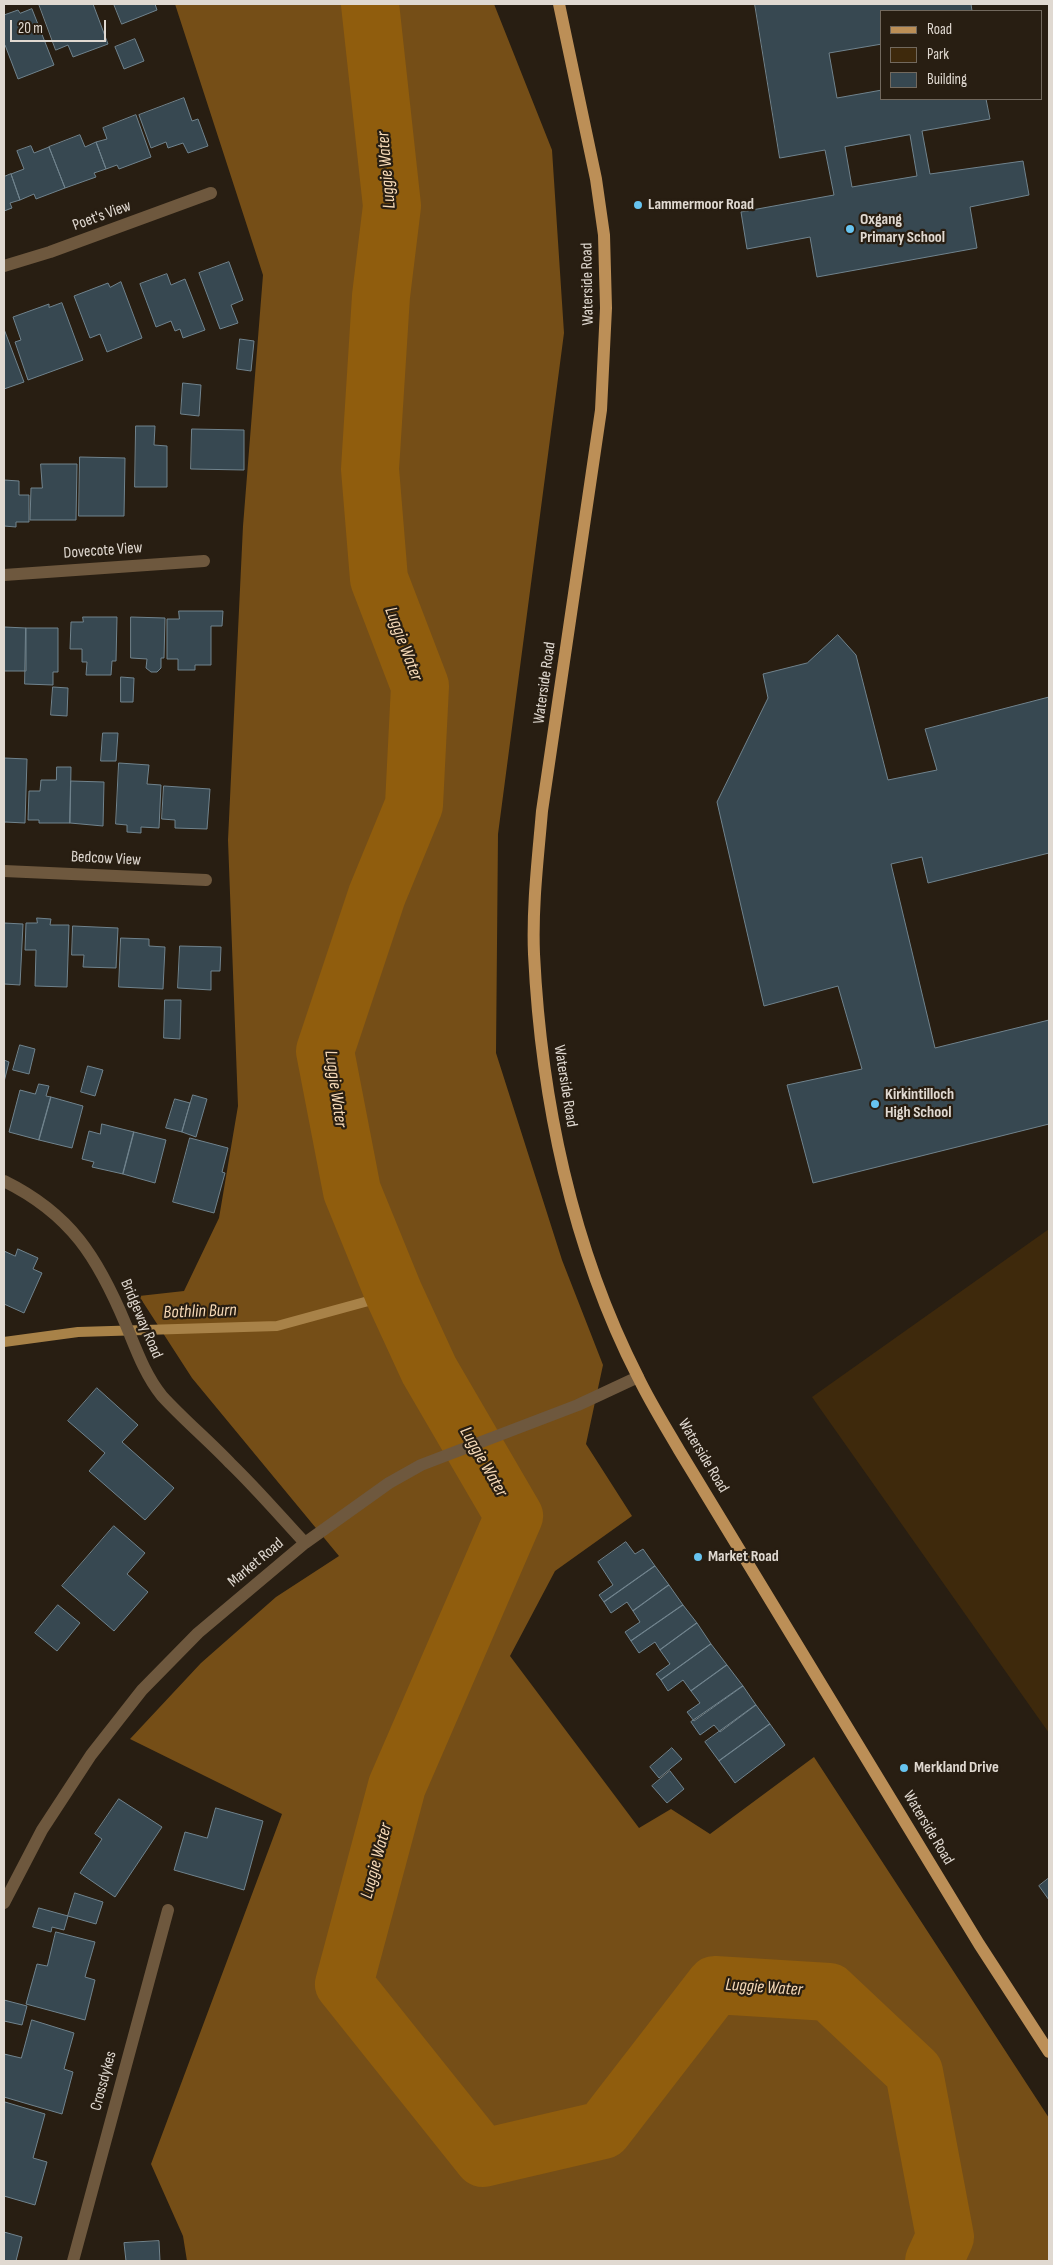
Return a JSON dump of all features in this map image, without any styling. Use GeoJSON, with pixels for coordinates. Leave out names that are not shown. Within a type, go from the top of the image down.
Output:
{"type":"FeatureCollection","features":[{"type":"Feature","properties":{"kind":"main road","name":"Waterside Road"},"geometry":{"type":"LineString","coordinates":[[559,4],[596,179],[604,235],[606,308],[601,410],[542,811],[537,875],[534,952],[542,1047],[562,1168],[594,1275],[638,1377],[684,1458],[974,1935],[1049,2052]]}},
{"type":"Feature","properties":{"kind":"street","name":"Poet's View"},"geometry":{"type":"LineString","coordinates":[[4,266],[50,252],[211,193]]}},
{"type":"Feature","properties":{"kind":"street","name":"Dovecote View"},"geometry":{"type":"LineString","coordinates":[[4,575],[204,561]]}},
{"type":"Feature","properties":{"kind":"street","name":"Bedcow View"},"geometry":{"type":"LineString","coordinates":[[4,870],[206,880]]}},
{"type":"Feature","properties":{"kind":"street","name":"Bridgeway Road"},"geometry":{"type":"LineString","coordinates":[[4,1181],[24,1191],[72,1230],[89,1250],[109,1284],[146,1370],[162,1395],[239,1471],[305,1543]]}},
{"type":"Feature","properties":{"kind":"street","name":"Market Road"},"geometry":{"type":"LineString","coordinates":[[4,1903],[42,1830],[91,1755],[142,1690],[198,1633],[305,1543],[389,1483],[421,1465],[455,1450],[599,1397],[638,1377]]}},
{"type":"Feature","properties":{"kind":"street","name":"Crossdykes"},"geometry":{"type":"LineString","coordinates":[[72,2261],[168,1910]]}},
{"type":"Feature","properties":{"kind":"green space"},"geometry":{"type":"Polygon","coordinates":[[[1049,1229],[1049,1733],[812,1397],[1049,1229]]]}},
{"type":"Feature","properties":{"kind":"shaded area"},"geometry":{"type":"Polygon","coordinates":[[[175,4],[494,4],[552,150],[564,333],[498,834],[496,1053],[562,1260],[603,1365],[586,1444],[632,1516],[555,1571],[510,1656],[639,1828],[671,1809],[710,1834],[814,1757],[1049,2118],[1049,2261],[187,2261],[183,2236],[151,2164],[282,1814],[130,1739],[201,1663],[276,1597],[339,1556],[192,1378],[139,1296],[184,1291],[219,1218],[238,1106],[228,840],[243,526],[263,275],[175,4]]]}},
{"type":"Feature","properties":{"kind":"building"},"geometry":{"type":"Polygon","coordinates":[[[39,4],[93,4],[108,44],[73,57],[68,45],[56,50],[39,4]]]}},
{"type":"Feature","properties":{"kind":"building"},"geometry":{"type":"Polygon","coordinates":[[[114,4],[155,4],[157,10],[122,24],[114,4]]]}},
{"type":"Feature","properties":{"kind":"building"},"geometry":{"type":"Polygon","coordinates":[[[755,4],[971,4],[972,10],[880,10],[880,44],[829,53],[837,98],[880,90],[880,100],[986,100],[990,119],[922,131],[930,174],[1023,161],[1029,195],[970,207],[977,248],[817,277],[810,237],[747,249],[741,212],[834,195],[825,150],[780,158],[755,4]],[[910,135],[845,147],[852,187],[917,176],[910,135]]]}},
{"type":"Feature","properties":{"kind":"building"},"geometry":{"type":"Polygon","coordinates":[[[32,9],[54,65],[18,79],[4,45],[4,15],[18,10],[20,13],[32,9]]]}},
{"type":"Feature","properties":{"kind":"building"},"geometry":{"type":"Polygon","coordinates":[[[135,39],[144,61],[124,69],[115,47],[135,39]]]}},
{"type":"Feature","properties":{"kind":"building"},"geometry":{"type":"Polygon","coordinates":[[[184,98],[192,121],[198,119],[208,146],[188,153],[183,143],[168,148],[166,142],[151,148],[139,115],[184,98]]]}},
{"type":"Feature","properties":{"kind":"building"},"geometry":{"type":"Polygon","coordinates":[[[136,115],[151,157],[119,169],[117,165],[106,169],[96,142],[107,139],[103,128],[136,115]]]}},
{"type":"Feature","properties":{"kind":"building"},"geometry":{"type":"Polygon","coordinates":[[[80,135],[85,147],[96,142],[106,169],[94,173],[96,177],[65,188],[49,147],[80,135]]]}},
{"type":"Feature","properties":{"kind":"building"},"geometry":{"type":"Polygon","coordinates":[[[31,146],[34,153],[49,147],[65,188],[36,199],[34,194],[20,200],[11,174],[24,169],[17,151],[31,146]]]}},
{"type":"Feature","properties":{"kind":"building"},"geometry":{"type":"Polygon","coordinates":[[[11,174],[20,200],[10,203],[12,208],[4,211],[4,177],[11,174]]]}},
{"type":"Feature","properties":{"kind":"building"},"geometry":{"type":"Polygon","coordinates":[[[229,262],[243,300],[231,305],[238,323],[220,329],[199,273],[229,262]]]}},
{"type":"Feature","properties":{"kind":"building"},"geometry":{"type":"Polygon","coordinates":[[[167,274],[171,285],[185,279],[205,330],[183,338],[180,329],[175,331],[171,321],[156,327],[140,284],[167,274]]]}},
{"type":"Feature","properties":{"kind":"building"},"geometry":{"type":"Polygon","coordinates":[[[121,282],[142,338],[107,352],[100,334],[90,338],[74,296],[108,283],[110,287],[121,282]]]}},
{"type":"Feature","properties":{"kind":"building"},"geometry":{"type":"Polygon","coordinates":[[[62,303],[83,360],[28,380],[15,342],[21,340],[13,317],[49,304],[49,307],[62,303]]]}},
{"type":"Feature","properties":{"kind":"building"},"geometry":{"type":"Polygon","coordinates":[[[4,329],[24,382],[4,389],[4,329]]]}},
{"type":"Feature","properties":{"kind":"building"},"geometry":{"type":"Polygon","coordinates":[[[240,339],[254,341],[251,371],[237,369],[240,339]]]}},
{"type":"Feature","properties":{"kind":"building"},"geometry":{"type":"Polygon","coordinates":[[[183,383],[201,385],[199,416],[181,414],[183,383]]]}},
{"type":"Feature","properties":{"kind":"building"},"geometry":{"type":"Polygon","coordinates":[[[136,426],[155,426],[154,445],[167,446],[167,487],[135,487],[136,426]]]}},
{"type":"Feature","properties":{"kind":"building"},"geometry":{"type":"Polygon","coordinates":[[[192,429],[244,430],[244,470],[191,469],[192,429]]]}},
{"type":"Feature","properties":{"kind":"building"},"geometry":{"type":"Polygon","coordinates":[[[80,457],[125,458],[124,516],[79,516],[80,457]]]}},
{"type":"Feature","properties":{"kind":"building"},"geometry":{"type":"Polygon","coordinates":[[[41,464],[77,464],[76,520],[30,520],[31,488],[42,488],[41,464]]]}},
{"type":"Feature","properties":{"kind":"building"},"geometry":{"type":"Polygon","coordinates":[[[4,480],[19,481],[19,495],[29,495],[29,522],[16,522],[16,527],[4,526],[4,480]]]}},
{"type":"Feature","properties":{"kind":"building"},"geometry":{"type":"Polygon","coordinates":[[[179,611],[223,611],[222,626],[211,626],[211,665],[195,665],[195,670],[178,670],[178,659],[167,659],[167,619],[179,619],[179,611]]]}},
{"type":"Feature","properties":{"kind":"building"},"geometry":{"type":"Polygon","coordinates":[[[83,617],[117,617],[116,661],[112,661],[111,675],[86,675],[87,662],[82,662],[82,649],[70,649],[71,622],[83,622],[83,617]]]}},
{"type":"Feature","properties":{"kind":"building"},"geometry":{"type":"Polygon","coordinates":[[[131,617],[165,618],[164,658],[161,658],[161,668],[157,672],[151,672],[146,668],[147,659],[131,658],[131,617]]]}},
{"type":"Feature","properties":{"kind":"building"},"geometry":{"type":"Polygon","coordinates":[[[4,627],[26,628],[26,671],[4,671],[4,627]]]}},
{"type":"Feature","properties":{"kind":"building"},"geometry":{"type":"Polygon","coordinates":[[[26,628],[58,628],[58,672],[53,672],[53,685],[25,684],[26,628]]]}},
{"type":"Feature","properties":{"kind":"building"},"geometry":{"type":"Polygon","coordinates":[[[838,635],[856,655],[888,780],[937,770],[925,729],[1049,697],[1049,853],[928,883],[922,857],[891,864],[935,1048],[1049,1020],[1049,1124],[813,1183],[787,1085],[862,1069],[838,986],[764,1006],[717,802],[768,698],[763,674],[807,663],[838,635]]]}},
{"type":"Feature","properties":{"kind":"building"},"geometry":{"type":"Polygon","coordinates":[[[121,677],[134,678],[133,702],[121,702],[121,677]]]}},
{"type":"Feature","properties":{"kind":"building"},"geometry":{"type":"Polygon","coordinates":[[[53,687],[68,688],[67,716],[51,715],[53,687]]]}},
{"type":"Feature","properties":{"kind":"building"},"geometry":{"type":"Polygon","coordinates":[[[103,733],[118,733],[116,761],[101,761],[103,733]]]}},
{"type":"Feature","properties":{"kind":"building"},"geometry":{"type":"Polygon","coordinates":[[[4,758],[27,759],[25,823],[5,822],[4,824],[4,758]]]}},
{"type":"Feature","properties":{"kind":"building"},"geometry":{"type":"Polygon","coordinates":[[[119,763],[149,765],[147,784],[161,785],[159,828],[141,827],[141,833],[127,832],[127,825],[116,824],[119,763]]]}},
{"type":"Feature","properties":{"kind":"building"},"geometry":{"type":"Polygon","coordinates":[[[57,767],[71,767],[70,823],[39,823],[39,820],[28,820],[29,791],[40,791],[41,780],[56,780],[57,767]]]}},
{"type":"Feature","properties":{"kind":"building"},"geometry":{"type":"Polygon","coordinates":[[[71,781],[104,782],[103,826],[70,823],[71,781]]]}},
{"type":"Feature","properties":{"kind":"building"},"geometry":{"type":"Polygon","coordinates":[[[164,786],[210,789],[207,829],[175,828],[175,820],[162,819],[164,786]]]}},
{"type":"Feature","properties":{"kind":"building"},"geometry":{"type":"Polygon","coordinates":[[[37,918],[51,919],[50,925],[69,925],[67,987],[35,986],[36,950],[25,950],[26,923],[37,923],[37,918]]]}},
{"type":"Feature","properties":{"kind":"building"},"geometry":{"type":"Polygon","coordinates":[[[4,923],[23,924],[20,985],[4,984],[4,923]]]}},
{"type":"Feature","properties":{"kind":"building"},"geometry":{"type":"Polygon","coordinates":[[[73,926],[118,928],[116,968],[83,967],[84,955],[72,955],[73,926]]]}},
{"type":"Feature","properties":{"kind":"building"},"geometry":{"type":"Polygon","coordinates":[[[121,938],[149,939],[149,946],[165,947],[163,989],[119,987],[121,938]]]}},
{"type":"Feature","properties":{"kind":"building"},"geometry":{"type":"Polygon","coordinates":[[[180,946],[221,947],[220,971],[211,971],[211,990],[178,988],[180,946]]]}},
{"type":"Feature","properties":{"kind":"building"},"geometry":{"type":"Polygon","coordinates":[[[165,1000],[181,1000],[180,1039],[164,1038],[165,1000]]]}},
{"type":"Feature","properties":{"kind":"building"},"geometry":{"type":"Polygon","coordinates":[[[20,1045],[35,1049],[29,1074],[13,1070],[20,1045]]]}},
{"type":"Feature","properties":{"kind":"building"},"geometry":{"type":"Polygon","coordinates":[[[4,1060],[9,1062],[4,1082],[4,1060]]]}},
{"type":"Feature","properties":{"kind":"building"},"geometry":{"type":"Polygon","coordinates":[[[88,1066],[103,1070],[95,1096],[81,1092],[88,1066]]]}},
{"type":"Feature","properties":{"kind":"building"},"geometry":{"type":"Polygon","coordinates":[[[39,1084],[49,1086],[46,1096],[51,1097],[39,1140],[9,1132],[20,1090],[35,1094],[39,1084]]]}},
{"type":"Feature","properties":{"kind":"building"},"geometry":{"type":"Polygon","coordinates":[[[193,1095],[207,1099],[196,1137],[182,1132],[193,1095]]]}},
{"type":"Feature","properties":{"kind":"building"},"geometry":{"type":"Polygon","coordinates":[[[51,1097],[83,1106],[72,1148],[39,1140],[51,1097]]]}},
{"type":"Feature","properties":{"kind":"building"},"geometry":{"type":"Polygon","coordinates":[[[175,1099],[190,1103],[182,1132],[166,1128],[175,1099]]]}},
{"type":"Feature","properties":{"kind":"building"},"geometry":{"type":"Polygon","coordinates":[[[102,1124],[134,1132],[123,1174],[92,1167],[94,1162],[82,1159],[89,1131],[100,1134],[102,1124]]]}},
{"type":"Feature","properties":{"kind":"building"},"geometry":{"type":"Polygon","coordinates":[[[134,1132],[166,1140],[155,1183],[123,1174],[134,1132]]]}},
{"type":"Feature","properties":{"kind":"building"},"geometry":{"type":"Polygon","coordinates":[[[190,1138],[228,1148],[222,1172],[225,1173],[214,1213],[173,1202],[190,1138]]]}},
{"type":"Feature","properties":{"kind":"building"},"geometry":{"type":"Polygon","coordinates":[[[18,1249],[38,1258],[33,1269],[42,1273],[24,1313],[4,1304],[4,1251],[15,1256],[18,1249]]]}},
{"type":"Feature","properties":{"kind":"building"},"geometry":{"type":"Polygon","coordinates":[[[97,1388],[138,1425],[122,1442],[174,1488],[145,1520],[89,1471],[105,1453],[68,1421],[97,1388]]]}},
{"type":"Feature","properties":{"kind":"building"},"geometry":{"type":"Polygon","coordinates":[[[114,1526],[145,1553],[127,1574],[148,1592],[114,1631],[62,1586],[114,1526]]]}},
{"type":"Feature","properties":{"kind":"building"},"geometry":{"type":"Polygon","coordinates":[[[626,1542],[635,1554],[643,1549],[655,1566],[604,1602],[599,1595],[613,1585],[598,1562],[626,1542]]]}},
{"type":"Feature","properties":{"kind":"building"},"geometry":{"type":"Polygon","coordinates":[[[655,1566],[669,1585],[633,1611],[627,1602],[611,1613],[604,1602],[655,1566]]]}},
{"type":"Feature","properties":{"kind":"building"},"geometry":{"type":"Polygon","coordinates":[[[669,1585],[683,1605],[631,1641],[625,1632],[640,1622],[633,1611],[669,1585]]]}},
{"type":"Feature","properties":{"kind":"building"},"geometry":{"type":"Polygon","coordinates":[[[58,1605],[80,1623],[57,1651],[35,1633],[58,1605]]]}},
{"type":"Feature","properties":{"kind":"building"},"geometry":{"type":"Polygon","coordinates":[[[683,1605],[697,1623],[660,1650],[655,1642],[639,1653],[631,1641],[683,1605]]]}},
{"type":"Feature","properties":{"kind":"building"},"geometry":{"type":"Polygon","coordinates":[[[697,1623],[711,1644],[661,1680],[656,1674],[670,1664],[660,1650],[697,1623]]]}},
{"type":"Feature","properties":{"kind":"building"},"geometry":{"type":"Polygon","coordinates":[[[711,1644],[727,1665],[691,1691],[683,1680],[668,1691],[661,1680],[711,1644]]]}},
{"type":"Feature","properties":{"kind":"building"},"geometry":{"type":"Polygon","coordinates":[[[727,1665],[743,1686],[694,1721],[687,1712],[700,1703],[691,1691],[727,1665]]]}},
{"type":"Feature","properties":{"kind":"building"},"geometry":{"type":"Polygon","coordinates":[[[743,1686],[756,1705],[720,1732],[714,1725],[700,1735],[691,1722],[743,1686]]]}},
{"type":"Feature","properties":{"kind":"building"},"geometry":{"type":"Polygon","coordinates":[[[756,1705],[770,1724],[719,1761],[705,1742],[756,1705]]]}},
{"type":"Feature","properties":{"kind":"building"},"geometry":{"type":"Polygon","coordinates":[[[770,1724],[785,1745],[735,1783],[719,1761],[770,1724]]]}},
{"type":"Feature","properties":{"kind":"building"},"geometry":{"type":"Polygon","coordinates":[[[672,1748],[682,1759],[659,1778],[650,1767],[672,1748]]]}},
{"type":"Feature","properties":{"kind":"building"},"geometry":{"type":"Polygon","coordinates":[[[670,1771],[684,1789],[667,1803],[652,1786],[670,1771]]]}},
{"type":"Feature","properties":{"kind":"building"},"geometry":{"type":"Polygon","coordinates":[[[119,1799],[162,1827],[115,1897],[80,1873],[102,1839],[95,1834],[119,1799]]]}},
{"type":"Feature","properties":{"kind":"building"},"geometry":{"type":"Polygon","coordinates":[[[216,1808],[263,1821],[244,1890],[174,1870],[185,1832],[207,1838],[216,1808]]]}},
{"type":"Feature","properties":{"kind":"building"},"geometry":{"type":"Polygon","coordinates":[[[1049,1878],[1049,1900],[1039,1886],[1049,1878]]]}},
{"type":"Feature","properties":{"kind":"building"},"geometry":{"type":"Polygon","coordinates":[[[75,1893],[103,1902],[96,1924],[68,1916],[75,1893]]]}},
{"type":"Feature","properties":{"kind":"building"},"geometry":{"type":"Polygon","coordinates":[[[39,1908],[68,1916],[64,1930],[52,1927],[51,1932],[33,1927],[39,1908]]]}},
{"type":"Feature","properties":{"kind":"building"},"geometry":{"type":"Polygon","coordinates":[[[56,1932],[95,1942],[85,1977],[95,1980],[85,2020],[26,2004],[37,1964],[47,1966],[56,1932]]]}},
{"type":"Feature","properties":{"kind":"building"},"geometry":{"type":"Polygon","coordinates":[[[4,2000],[27,2006],[22,2025],[4,2021],[4,2000]]]}},
{"type":"Feature","properties":{"kind":"building"},"geometry":{"type":"Polygon","coordinates":[[[32,2020],[74,2033],[64,2069],[73,2072],[62,2114],[4,2097],[4,2054],[21,2058],[32,2020]]]}},
{"type":"Feature","properties":{"kind":"building"},"geometry":{"type":"Polygon","coordinates":[[[5,2102],[45,2114],[33,2158],[47,2162],[35,2205],[4,2196],[5,2102]]]}},
{"type":"Feature","properties":{"kind":"building"},"geometry":{"type":"Polygon","coordinates":[[[4,2232],[22,2237],[16,2261],[4,2261],[4,2232]]]}},
{"type":"Feature","properties":{"kind":"building"},"geometry":{"type":"Polygon","coordinates":[[[159,2241],[160,2261],[126,2261],[124,2243],[159,2241]]]}},
{"type":"Feature","properties":{"kind":"waterway","name":"Luggie Water"},"geometry":{"type":"LineString","coordinates":[[370,4],[392,206],[381,296],[370,469],[379,579],[420,686],[414,805],[377,895],[325,1051],[352,1191],[394,1294],[429,1370],[514,1516],[397,1786],[344,1984],[483,2158],[603,2130],[715,1985],[829,1992],[914,2072],[945,2237],[934,2261]]}},
{"type":"Feature","properties":{"kind":"waterway","name":"Bothlin Burn"},"geometry":{"type":"LineString","coordinates":[[4,1342],[78,1332],[277,1326],[394,1294]]}},
{"type":"Feature","properties":{"kind":"place","name":"Lammermoor Road"},"geometry":{"type":"Point","coordinates":[638,205]}},
{"type":"Feature","properties":{"kind":"place","name":"Oxgang Primary School"},"geometry":{"type":"Point","coordinates":[850,229]}},
{"type":"Feature","properties":{"kind":"place","name":"Kirkintilloch High School"},"geometry":{"type":"Point","coordinates":[875,1104]}},
{"type":"Feature","properties":{"kind":"place","name":"Market Road"},"geometry":{"type":"Point","coordinates":[698,1557]}},
{"type":"Feature","properties":{"kind":"place","name":"Merkland Drive"},"geometry":{"type":"Point","coordinates":[904,1768]}}]}
